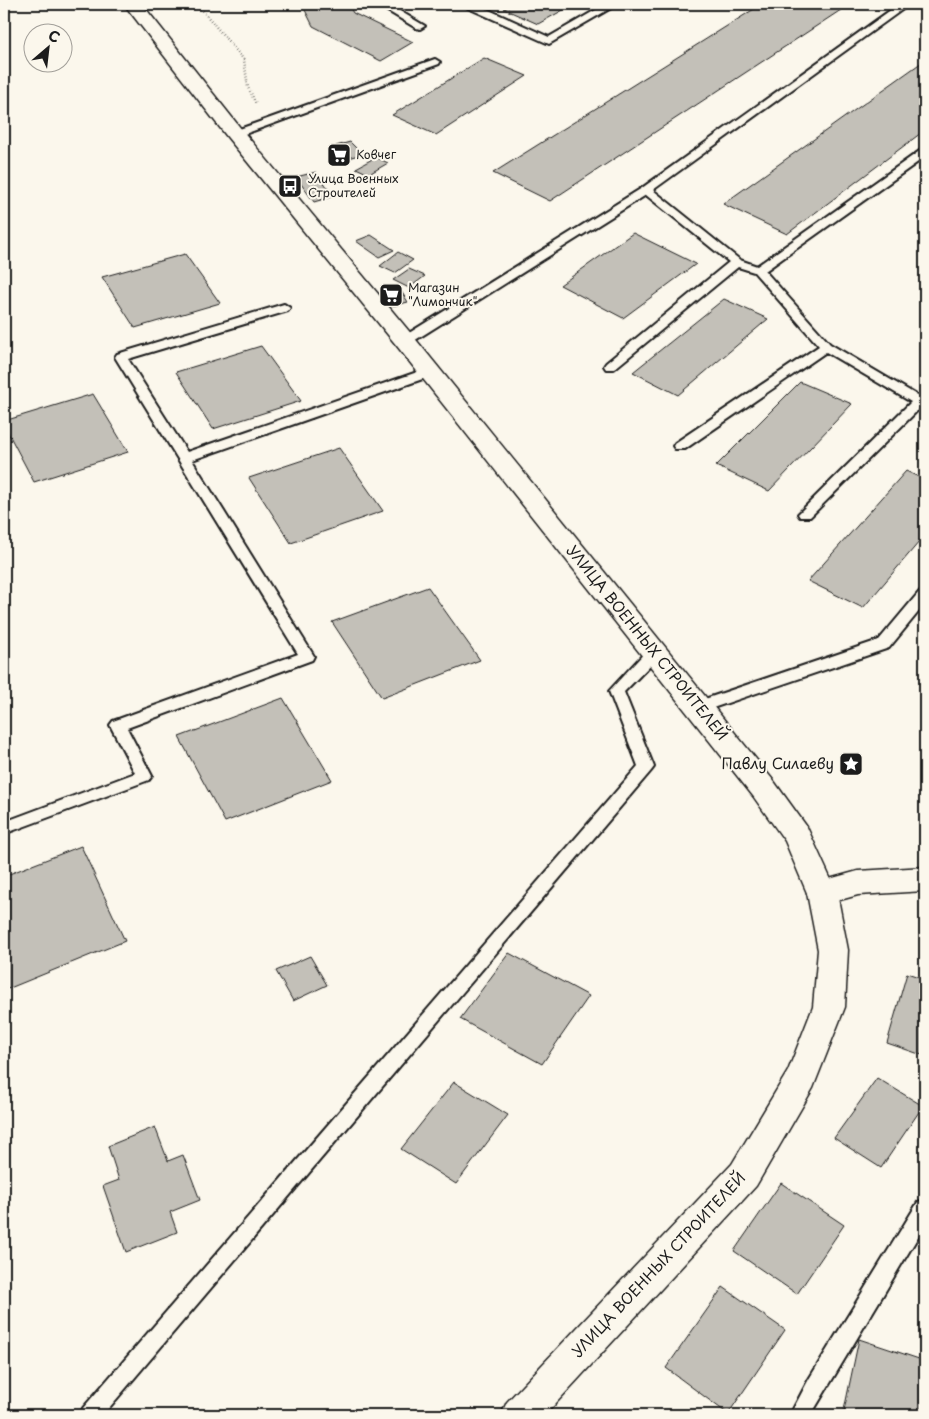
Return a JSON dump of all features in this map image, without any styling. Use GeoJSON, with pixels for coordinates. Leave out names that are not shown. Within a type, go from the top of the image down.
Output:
{"type":"FeatureCollection","features":[{"type":"Feature","properties":{"kind":"main road","name":"УЛИЦА ВОЕННЫХ СТРОИТЕЛЕЙ"},"geometry":{"type":"LineString","coordinates":[[133,4],[235,134],[405,341],[763,788],[796,835],[822,893],[833,950],[829,1007],[802,1078],[744,1175],[520,1415]]}},
{"type":"Feature","properties":{"kind":"main road"},"geometry":{"type":"LineString","coordinates":[[822,893],[858,883],[925,879]]}},
{"type":"Feature","properties":{"kind":"lane"},"geometry":{"type":"LineString","coordinates":[[381,4],[420,26]]}},
{"type":"Feature","properties":{"kind":"lane"},"geometry":{"type":"LineString","coordinates":[[474,4],[471,6],[549,41],[613,4]]}},
{"type":"Feature","properties":{"kind":"lane"},"geometry":{"type":"LineString","coordinates":[[405,341],[646,190],[905,4]]}},
{"type":"Feature","properties":{"kind":"lane"},"geometry":{"type":"LineString","coordinates":[[235,134],[435,62]]}},
{"type":"Feature","properties":{"kind":"lane"},"geometry":{"type":"LineString","coordinates":[[758,270],[925,152]]}},
{"type":"Feature","properties":{"kind":"lane"},"geometry":{"type":"LineString","coordinates":[[646,190],[736,262],[758,270],[826,348],[922,405],[805,514]]}},
{"type":"Feature","properties":{"kind":"lane"},"geometry":{"type":"LineString","coordinates":[[610,366],[736,262]]}},
{"type":"Feature","properties":{"kind":"lane"},"geometry":{"type":"LineString","coordinates":[[4,828],[144,776],[118,725],[307,656],[121,357],[284,308]]}},
{"type":"Feature","properties":{"kind":"lane"},"geometry":{"type":"LineString","coordinates":[[680,446],[826,348]]}},
{"type":"Feature","properties":{"kind":"lane"},"geometry":{"type":"LineString","coordinates":[[184,458],[430,372]]}},
{"type":"Feature","properties":{"kind":"lane"},"geometry":{"type":"LineString","coordinates":[[698,707],[884,644],[925,595]]}},
{"type":"Feature","properties":{"kind":"lane"},"geometry":{"type":"LineString","coordinates":[[90,1415],[646,767],[616,691],[654,652]]}},
{"type":"Feature","properties":{"kind":"lane"},"geometry":{"type":"LineString","coordinates":[[800,1415],[925,1208]]}},
{"type":"Feature","properties":{"kind":"path"},"geometry":{"type":"LineString","coordinates":[[197,4],[244,60],[248,87],[264,124]]}},
{"type":"Feature","properties":{"kind":"building"},"geometry":{"type":"Polygon","coordinates":[[[302,4],[348,4],[353,13],[413,42],[381,61],[313,26],[302,4]]]}},
{"type":"Feature","properties":{"kind":"building"},"geometry":{"type":"Polygon","coordinates":[[[514,4],[574,4],[538,24],[504,9],[514,4]]]}},
{"type":"Feature","properties":{"kind":"building"},"geometry":{"type":"Polygon","coordinates":[[[762,4],[850,4],[550,201],[493,173],[762,4]]]}},
{"type":"Feature","properties":{"kind":"building"},"geometry":{"type":"Polygon","coordinates":[[[484,58],[527,76],[436,135],[392,115],[484,58]]]}},
{"type":"Feature","properties":{"kind":"building"},"geometry":{"type":"Polygon","coordinates":[[[925,60],[925,130],[787,234],[723,204],[925,60]]]}},
{"type":"Feature","properties":{"kind":"building"},"geometry":{"type":"Polygon","coordinates":[[[350,142],[362,154],[348,158],[336,146],[350,142]]]}},
{"type":"Feature","properties":{"kind":"building"},"geometry":{"type":"Polygon","coordinates":[[[376,157],[388,163],[369,174],[356,168],[376,157]]]}},
{"type":"Feature","properties":{"kind":"building"},"geometry":{"type":"Polygon","coordinates":[[[316,172],[334,196],[314,202],[296,177],[316,172]]]}},
{"type":"Feature","properties":{"kind":"building"},"geometry":{"type":"Polygon","coordinates":[[[633,233],[696,264],[623,318],[560,285],[633,233]]]}},
{"type":"Feature","properties":{"kind":"building"},"geometry":{"type":"Polygon","coordinates":[[[371,235],[394,250],[379,257],[356,241],[371,235]]]}},
{"type":"Feature","properties":{"kind":"building"},"geometry":{"type":"Polygon","coordinates":[[[398,252],[413,260],[395,273],[380,266],[398,252]]]}},
{"type":"Feature","properties":{"kind":"building"},"geometry":{"type":"Polygon","coordinates":[[[185,254],[220,303],[135,328],[102,277],[185,254]]]}},
{"type":"Feature","properties":{"kind":"building"},"geometry":{"type":"Polygon","coordinates":[[[409,269],[425,276],[409,288],[393,280],[409,269]]]}},
{"type":"Feature","properties":{"kind":"building"},"geometry":{"type":"Polygon","coordinates":[[[399,288],[408,302],[392,306],[383,293],[399,288]]]}},
{"type":"Feature","properties":{"kind":"building"},"geometry":{"type":"Polygon","coordinates":[[[724,299],[768,319],[678,395],[633,372],[724,299]]]}},
{"type":"Feature","properties":{"kind":"building"},"geometry":{"type":"Polygon","coordinates":[[[261,346],[301,401],[213,429],[176,372],[261,346]]]}},
{"type":"Feature","properties":{"kind":"building"},"geometry":{"type":"Polygon","coordinates":[[[800,382],[852,404],[769,491],[716,466],[800,382]]]}},
{"type":"Feature","properties":{"kind":"building"},"geometry":{"type":"Polygon","coordinates":[[[93,394],[128,452],[34,482],[4,425],[4,421],[93,394]]]}},
{"type":"Feature","properties":{"kind":"building"},"geometry":{"type":"Polygon","coordinates":[[[339,448],[383,511],[291,543],[249,478],[339,448]]]}},
{"type":"Feature","properties":{"kind":"building"},"geometry":{"type":"Polygon","coordinates":[[[906,471],[925,480],[925,535],[863,608],[808,581],[906,471]]]}},
{"type":"Feature","properties":{"kind":"building"},"geometry":{"type":"Polygon","coordinates":[[[428,587],[480,660],[382,698],[332,622],[428,587]]]}},
{"type":"Feature","properties":{"kind":"building"},"geometry":{"type":"Polygon","coordinates":[[[283,698],[332,780],[225,822],[179,737],[283,698]]]}},
{"type":"Feature","properties":{"kind":"building"},"geometry":{"type":"Polygon","coordinates":[[[81,846],[125,941],[5,990],[4,876],[81,846]]]}},
{"type":"Feature","properties":{"kind":"building"},"geometry":{"type":"Polygon","coordinates":[[[509,953],[589,996],[542,1064],[460,1019],[509,953]]]}},
{"type":"Feature","properties":{"kind":"building"},"geometry":{"type":"Polygon","coordinates":[[[310,956],[327,985],[293,1001],[276,971],[310,956]]]}},
{"type":"Feature","properties":{"kind":"building"},"geometry":{"type":"Polygon","coordinates":[[[907,973],[925,979],[925,1056],[887,1043],[907,973]]]}},
{"type":"Feature","properties":{"kind":"building"},"geometry":{"type":"Polygon","coordinates":[[[877,1078],[923,1106],[881,1168],[834,1138],[877,1078]]]}},
{"type":"Feature","properties":{"kind":"building"},"geometry":{"type":"Polygon","coordinates":[[[454,1082],[508,1115],[456,1184],[401,1149],[454,1082]]]}},
{"type":"Feature","properties":{"kind":"building"},"geometry":{"type":"Polygon","coordinates":[[[155,1127],[168,1161],[183,1155],[200,1200],[170,1212],[177,1232],[126,1252],[103,1186],[119,1180],[108,1146],[155,1127]]]}},
{"type":"Feature","properties":{"kind":"building"},"geometry":{"type":"Polygon","coordinates":[[[781,1183],[844,1225],[797,1294],[734,1251],[781,1183]]]}},
{"type":"Feature","properties":{"kind":"building"},"geometry":{"type":"Polygon","coordinates":[[[723,1287],[785,1330],[728,1414],[666,1368],[723,1287]]]}},
{"type":"Feature","properties":{"kind":"building"},"geometry":{"type":"Polygon","coordinates":[[[859,1339],[925,1361],[925,1415],[843,1415],[859,1339]]]}},
{"type":"Feature","properties":{"kind":"place","name":"Ковчег"},"geometry":{"type":"Point","coordinates":[339,155]}},
{"type":"Feature","properties":{"kind":"place","name":"Улица Военных Строителей"},"geometry":{"type":"Point","coordinates":[290,186]}},
{"type":"Feature","properties":{"kind":"place","name":"Магазин \"Лимончик\""},"geometry":{"type":"Point","coordinates":[391,295]}},
{"type":"Feature","properties":{"kind":"place","name":"Павлу Силаеву"},"geometry":{"type":"Point","coordinates":[851,764]}}]}
